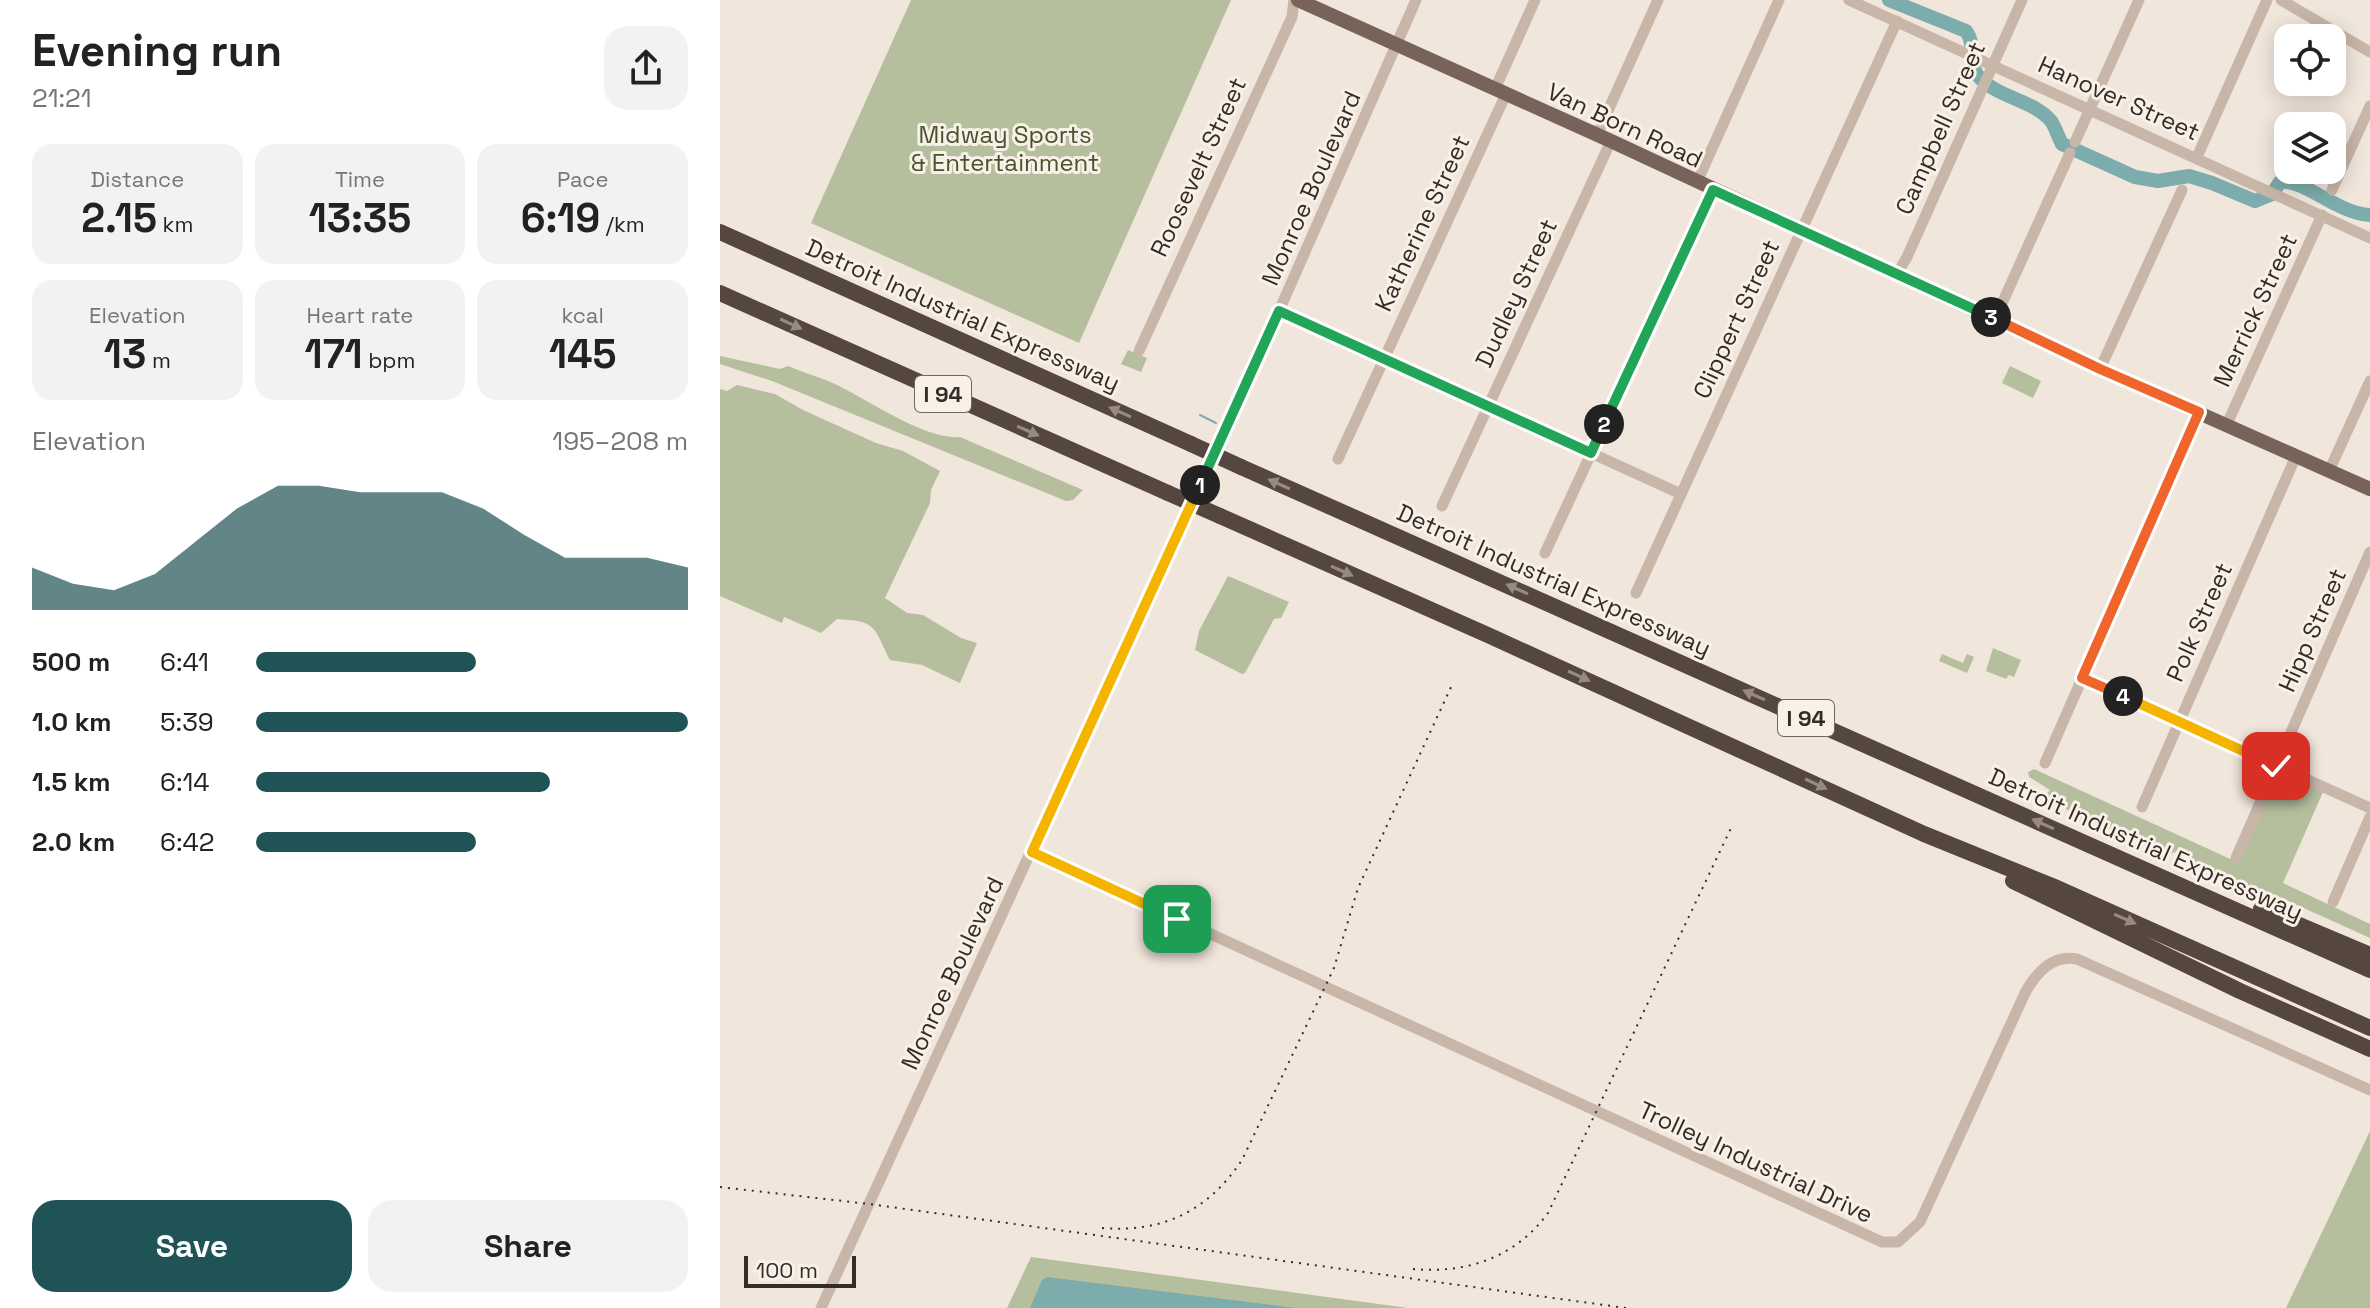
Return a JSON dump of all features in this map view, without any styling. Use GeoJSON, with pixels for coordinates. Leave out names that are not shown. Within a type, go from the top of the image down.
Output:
{"type":"FeatureCollection","features":[{"type":"Feature","properties":{"kind":"highway","name":"Detroit Industrial Expressway"},"geometry":{"type":"LineString","coordinates":[[720,232],[2370,970]]}},
{"type":"Feature","properties":{"kind":"highway","name":"I 94"},"geometry":{"type":"LineString","coordinates":[[720,293],[1924,834],[2057,888],[2370,1028]]}},
{"type":"Feature","properties":{"kind":"highway"},"geometry":{"type":"LineString","coordinates":[[1924,834],[2370,1059]]}},
{"type":"Feature","properties":{"kind":"highway"},"geometry":{"type":"LineString","coordinates":[[2093,846],[2180,874],[2370,955]]}},
{"type":"Feature","properties":{"kind":"highway"},"geometry":{"type":"LineString","coordinates":[[2240,991],[2370,1049]]}},
{"type":"Feature","properties":{"kind":"main road","name":"Van Born Road"},"geometry":{"type":"LineString","coordinates":[[1296,0],[1604,138],[2100,369],[2370,489]]}},
{"type":"Feature","properties":{"kind":"street","name":"Roosevelt Street"},"geometry":{"type":"LineString","coordinates":[[1139,351],[1292,17],[1296,0]]}},
{"type":"Feature","properties":{"kind":"street","name":"Monroe Boulevard"},"geometry":{"type":"LineString","coordinates":[[821,1308],[1279,311],[1399,45],[1416,0]]}},
{"type":"Feature","properties":{"kind":"street","name":"Katherine Street"},"geometry":{"type":"LineString","coordinates":[[1338,459],[1501,91],[1535,0]]}},
{"type":"Feature","properties":{"kind":"street","name":"Dudley Street"},"geometry":{"type":"LineString","coordinates":[[1442,506],[1604,138],[1658,0]]}},
{"type":"Feature","properties":{"kind":"street"},"geometry":{"type":"LineString","coordinates":[[1697,182],[1779,0]]}},
{"type":"Feature","properties":{"kind":"street","name":"Hanover Street"},"geometry":{"type":"LineString","coordinates":[[1849,0],[1978,59],[1990,71],[2090,109],[2370,238]]}},
{"type":"Feature","properties":{"kind":"street","name":"Campbell Street"},"geometry":{"type":"LineString","coordinates":[[1897,274],[1912,247],[2022,0]]}},
{"type":"Feature","properties":{"kind":"street"},"geometry":{"type":"LineString","coordinates":[[2075,142],[2139,0]]}},
{"type":"Feature","properties":{"kind":"street"},"geometry":{"type":"LineString","coordinates":[[2197,157],[2267,0]]}},
{"type":"Feature","properties":{"kind":"street"},"geometry":{"type":"LineString","coordinates":[[2281,0],[2370,52]]}},
{"type":"Feature","properties":{"kind":"street","name":"Clippert Street"},"geometry":{"type":"LineString","coordinates":[[1636,593],[1897,21]]}},
{"type":"Feature","properties":{"kind":"street"},"geometry":{"type":"LineString","coordinates":[[2332,190],[2370,106]]}},
{"type":"Feature","properties":{"kind":"street"},"geometry":{"type":"LineString","coordinates":[[1995,319],[2070,153]]}},
{"type":"Feature","properties":{"kind":"street"},"geometry":{"type":"LineString","coordinates":[[1545,553],[1713,190]]}},
{"type":"Feature","properties":{"kind":"street"},"geometry":{"type":"LineString","coordinates":[[2100,369],[2182,190]]}},
{"type":"Feature","properties":{"kind":"street","name":"Merrick Street"},"geometry":{"type":"LineString","coordinates":[[2227,424],[2322,215]]}},
{"type":"Feature","properties":{"kind":"street"},"geometry":{"type":"LineString","coordinates":[[1279,311],[1681,494]]}},
{"type":"Feature","properties":{"kind":"street"},"geometry":{"type":"LineString","coordinates":[[2329,471],[2370,381]]}},
{"type":"Feature","properties":{"kind":"street","name":"Merrick Street"},"geometry":{"type":"LineString","coordinates":[[2045,763],[2199,412]]}},
{"type":"Feature","properties":{"kind":"street","name":"Polk Street"},"geometry":{"type":"LineString","coordinates":[[2142,807],[2296,456]]}},
{"type":"Feature","properties":{"kind":"street","name":"Hipp Street"},"geometry":{"type":"LineString","coordinates":[[2236,858],[2370,552]]}},
{"type":"Feature","properties":{"kind":"street"},"geometry":{"type":"LineString","coordinates":[[2082,678],[2370,808]]}},
{"type":"Feature","properties":{"kind":"street"},"geometry":{"type":"LineString","coordinates":[[2333,902],[2370,817]]}},
{"type":"Feature","properties":{"kind":"street","name":"Trolley Industrial Drive"},"geometry":{"type":"LineString","coordinates":[[1032,852],[1882,1242],[1898,1242],[1920,1222],[2025,993],[2036,975],[2057,960],[2077,959],[2370,1090]]}},
{"type":"Feature","properties":{"kind":"green space","name":"Midway Sports & Entertainment"},"geometry":{"type":"Polygon","coordinates":[[[911,0],[1231,0],[1079,343],[811,223],[911,0]]]}},
{"type":"Feature","properties":{"kind":"green space"},"geometry":{"type":"Polygon","coordinates":[[[1128,350],[1147,358],[1141,372],[1121,364],[1128,350]]]}},
{"type":"Feature","properties":{"kind":"green space"},"geometry":{"type":"Polygon","coordinates":[[[720,356],[780,369],[788,366],[835,384],[914,426],[960,437],[1083,490],[1073,500],[1066,501],[772,381],[720,364],[720,356]]]}},
{"type":"Feature","properties":{"kind":"green space"},"geometry":{"type":"Polygon","coordinates":[[[2010,366],[2041,381],[2033,398],[2002,383],[2010,366]]]}},
{"type":"Feature","properties":{"kind":"green space"},"geometry":{"type":"Polygon","coordinates":[[[737,385],[775,394],[803,410],[876,443],[903,451],[940,471],[931,490],[930,503],[885,598],[907,613],[923,615],[961,638],[977,643],[960,683],[922,665],[890,660],[876,633],[860,621],[837,619],[821,633],[784,617],[782,623],[720,596],[720,389],[727,391],[737,385]]]}},
{"type":"Feature","properties":{"kind":"green space"},"geometry":{"type":"Polygon","coordinates":[[[1228,576],[1289,602],[1281,618],[1274,619],[1242,674],[1195,650],[1199,631],[1228,576]]]}},
{"type":"Feature","properties":{"kind":"green space"},"geometry":{"type":"Polygon","coordinates":[[[1993,648],[2021,660],[2014,677],[2009,675],[2006,679],[1986,671],[1993,648]]]}},
{"type":"Feature","properties":{"kind":"green space"},"geometry":{"type":"Polygon","coordinates":[[[1942,654],[1963,663],[1967,654],[1974,657],[1967,673],[1939,661],[1942,654]]]}},
{"type":"Feature","properties":{"kind":"green space"},"geometry":{"type":"Polygon","coordinates":[[[2034,769],[2239,863],[2279,772],[2323,792],[2283,883],[2370,924],[2370,938],[2284,899],[2243,886],[2241,888],[2206,868],[2180,858],[2177,851],[2170,854],[2091,821],[2076,819],[2072,812],[2061,807],[2056,811],[2050,809],[2045,796],[2050,790],[2029,777],[2028,772],[2034,769]]]}},
{"type":"Feature","properties":{"kind":"green space"},"geometry":{"type":"Polygon","coordinates":[[[2370,1131],[2370,1308],[2286,1308],[2370,1131]]]}},
{"type":"Feature","properties":{"kind":"green space"},"geometry":{"type":"Polygon","coordinates":[[[1031,1257],[1408,1308],[1007,1308],[1031,1257]]]}},
{"type":"Feature","properties":{"kind":"water"},"geometry":{"type":"Polygon","coordinates":[[[1047,1277],[1296,1308],[1030,1308],[1042,1280],[1047,1277]]]}},
{"type":"Feature","properties":{"kind":"waterway"},"geometry":{"type":"LineString","coordinates":[[1889,0],[1966,31],[1976,73],[1988,85],[2044,114],[2053,124],[2062,144],[2135,177],[2158,181],[2189,176],[2255,201],[2272,194],[2280,182],[2290,182],[2345,209],[2370,215]]}},
{"type":"Feature","properties":{"kind":"waterway"},"geometry":{"type":"LineString","coordinates":[[1200,415],[1216,423]]}},
{"type":"Feature","properties":{"kind":"railway"},"geometry":{"type":"LineString","coordinates":[[1102,1228],[1145,1227],[1182,1215],[1214,1193],[1242,1160],[1334,968],[1358,888],[1452,685]]}},
{"type":"Feature","properties":{"kind":"railway"},"geometry":{"type":"LineString","coordinates":[[1413,1269],[1452,1269],[1489,1259],[1521,1241],[1548,1213],[1732,826]]}},
{"type":"Feature","properties":{"kind":"railway"},"geometry":{"type":"LineString","coordinates":[[720,1187],[869,1204],[1626,1308]]}},
{"type":"Feature","properties":{"kind":"route"},"geometry":{"type":"LineString","coordinates":[[1177,919],[1032,852],[1279,311],[1591,453],[1713,190],[2199,412],[2082,678],[2276,766]]}}]}
